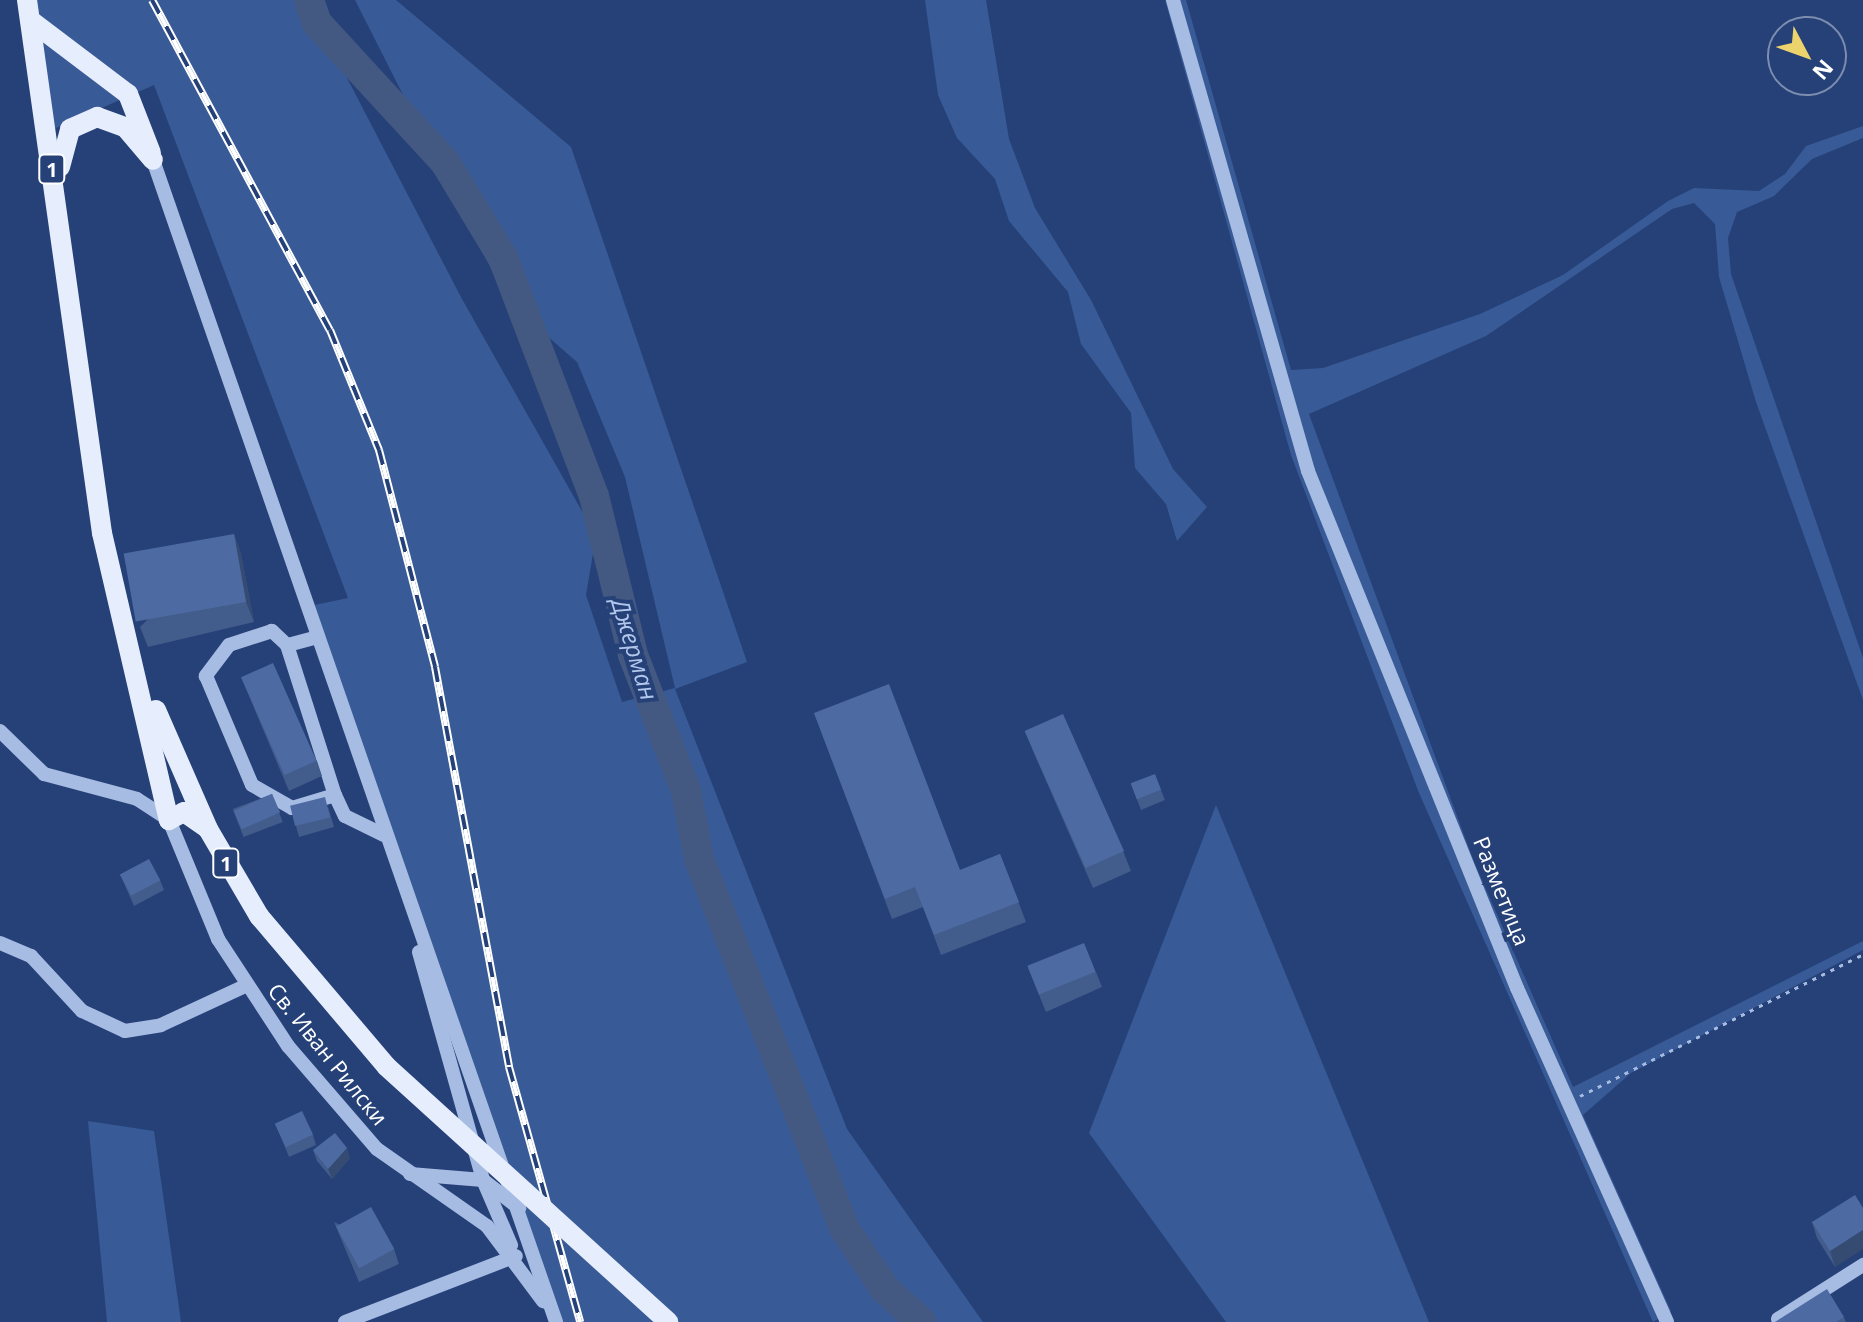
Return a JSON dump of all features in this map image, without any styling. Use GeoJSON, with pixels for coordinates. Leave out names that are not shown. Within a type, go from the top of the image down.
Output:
{"type":"FeatureCollection","features":[{"type":"Feature","properties":{"kind":"main road"},"geometry":{"type":"LineString","coordinates":[[28,10],[128,94],[153,160]]}},
{"type":"Feature","properties":{"kind":"main road","name":"1"},"geometry":{"type":"LineString","coordinates":[[28,10],[102,533],[126,623],[173,759],[208,829],[290,960],[386,1066],[668,1322]]}},
{"type":"Feature","properties":{"kind":"main road"},"geometry":{"type":"LineString","coordinates":[[74,318],[62,140],[84,120],[113,119],[153,160]]}},
{"type":"Feature","properties":{"kind":"main road"},"geometry":{"type":"LineString","coordinates":[[126,623],[169,820],[184,812],[208,829]]}},
{"type":"Feature","properties":{"kind":"street","name":"Разметица"},"geometry":{"type":"LineString","coordinates":[[1173,0],[1308,471],[1569,1102],[1667,1322]]}},
{"type":"Feature","properties":{"kind":"street"},"geometry":{"type":"LineString","coordinates":[[153,160],[314,638],[395,868],[523,1211],[555,1322]]}},
{"type":"Feature","properties":{"kind":"street"},"geometry":{"type":"LineString","coordinates":[[335,795],[292,808],[252,785],[206,676],[229,645],[272,631],[287,645],[335,795],[345,816],[384,835]]}},
{"type":"Feature","properties":{"kind":"street"},"geometry":{"type":"LineString","coordinates":[[287,645],[314,638]]}},
{"type":"Feature","properties":{"kind":"street"},"geometry":{"type":"LineString","coordinates":[[0,731],[44,774],[137,799],[169,820]]}},
{"type":"Feature","properties":{"kind":"street","name":"Св. Иван Рилски"},"geometry":{"type":"LineString","coordinates":[[169,820],[202,906],[245,986],[322,1089],[407,1174],[478,1219],[516,1256],[555,1322]]}},
{"type":"Feature","properties":{"kind":"street"},"geometry":{"type":"LineString","coordinates":[[345,1322],[516,1256],[483,1180],[395,868]]}},
{"type":"Feature","properties":{"kind":"street"},"geometry":{"type":"LineString","coordinates":[[0,943],[31,956],[82,1011],[125,1031],[161,1025],[245,986]]}},
{"type":"Feature","properties":{"kind":"street"},"geometry":{"type":"LineString","coordinates":[[407,1174],[483,1180],[523,1211]]}},
{"type":"Feature","properties":{"kind":"street"},"geometry":{"type":"LineString","coordinates":[[1778,1319],[1863,1265]]}},
{"type":"Feature","properties":{"kind":"path"},"geometry":{"type":"LineString","coordinates":[[1569,1102],[1863,954]]}},
{"type":"Feature","properties":{"kind":"shaded area"},"geometry":{"type":"Polygon","coordinates":[[[30,0],[316,0],[347,78],[462,299],[596,536],[586,595],[622,702],[675,688],[625,477],[577,362],[508,302],[355,0],[396,0],[571,147],[747,662],[675,689],[847,1129],[983,1322],[556,1322],[305,607],[348,598],[154,85],[47,132],[30,0]]]}},
{"type":"Feature","properties":{"kind":"shaded area"},"geometry":{"type":"Polygon","coordinates":[[[925,0],[986,0],[1009,139],[1035,208],[1091,300],[1173,469],[1207,507],[1177,541],[1166,504],[1135,468],[1131,413],[1081,344],[1068,292],[1009,221],[995,179],[957,138],[938,95],[925,0]]]}},
{"type":"Feature","properties":{"kind":"shaded area"},"geometry":{"type":"Polygon","coordinates":[[[1165,0],[1186,0],[1291,370],[1323,368],[1480,314],[1563,275],[1668,201],[1694,188],[1759,191],[1785,174],[1806,146],[1863,126],[1863,138],[1812,159],[1774,196],[1737,212],[1728,238],[1731,274],[1863,658],[1863,700],[1756,402],[1719,277],[1715,224],[1694,203],[1672,209],[1486,336],[1309,414],[1474,862],[1573,1087],[1863,941],[1863,950],[1631,1073],[1583,1115],[1671,1311],[1653,1322],[1419,793],[1291,455],[1165,0]]]}},
{"type":"Feature","properties":{"kind":"shaded area"},"geometry":{"type":"Polygon","coordinates":[[[1216,805],[1429,1322],[1226,1322],[1089,1133],[1216,805]]]}},
{"type":"Feature","properties":{"kind":"shaded area"},"geometry":{"type":"Polygon","coordinates":[[[88,1121],[154,1131],[181,1322],[107,1322],[88,1121]]]}},
{"type":"Feature","properties":{"kind":"building"},"geometry":{"type":"Polygon","coordinates":[[[234,534],[246,602],[136,621],[124,553],[234,534]]]}},
{"type":"Feature","properties":{"kind":"building"},"geometry":{"type":"Polygon","coordinates":[[[273,663],[317,761],[285,775],[241,677],[273,663]]]}},
{"type":"Feature","properties":{"kind":"building"},"geometry":{"type":"Polygon","coordinates":[[[889,684],[960,870],[1000,854],[1019,902],[934,935],[915,887],[885,899],[814,713],[889,684]]]}},
{"type":"Feature","properties":{"kind":"building"},"geometry":{"type":"Polygon","coordinates":[[[1063,714],[1124,851],[1086,868],[1025,731],[1063,714]]]}},
{"type":"Feature","properties":{"kind":"building"},"geometry":{"type":"Polygon","coordinates":[[[1155,774],[1161,790],[1137,799],[1131,783],[1155,774]]]}},
{"type":"Feature","properties":{"kind":"building"},"geometry":{"type":"Polygon","coordinates":[[[272,794],[280,812],[242,829],[234,811],[272,794]]]}},
{"type":"Feature","properties":{"kind":"building"},"geometry":{"type":"Polygon","coordinates":[[[325,797],[330,817],[295,826],[290,806],[325,797]]]}},
{"type":"Feature","properties":{"kind":"building"},"geometry":{"type":"Polygon","coordinates":[[[149,859],[160,880],[131,896],[120,874],[149,859]]]}},
{"type":"Feature","properties":{"kind":"building"},"geometry":{"type":"Polygon","coordinates":[[[1084,943],[1096,972],[1039,995],[1027,966],[1084,943]]]}},
{"type":"Feature","properties":{"kind":"building"},"geometry":{"type":"Polygon","coordinates":[[[302,1111],[313,1135],[286,1147],[275,1124],[302,1111]]]}},
{"type":"Feature","properties":{"kind":"building"},"geometry":{"type":"Polygon","coordinates":[[[335,1133],[347,1148],[328,1169],[313,1150],[335,1133]]]}},
{"type":"Feature","properties":{"kind":"building"},"geometry":{"type":"Polygon","coordinates":[[[1855,1195],[1863,1208],[1863,1230],[1830,1251],[1812,1222],[1855,1195]]]}},
{"type":"Feature","properties":{"kind":"building"},"geometry":{"type":"Polygon","coordinates":[[[371,1207],[394,1249],[359,1268],[336,1226],[371,1207]]]}},
{"type":"Feature","properties":{"kind":"building"},"geometry":{"type":"Polygon","coordinates":[[[1827,1289],[1844,1317],[1836,1322],[1775,1322],[1827,1289]]]}},
{"type":"Feature","properties":{"kind":"waterway","name":"Джерман"},"geometry":{"type":"LineString","coordinates":[[309,0],[317,23],[445,162],[503,258],[594,496],[633,655],[686,791],[699,859],[844,1228],[885,1289],[921,1322]]}},
{"type":"Feature","properties":{"kind":"railway"},"geometry":{"type":"LineString","coordinates":[[152,0],[330,330],[379,450],[435,667],[509,1067],[580,1322]]}}]}
